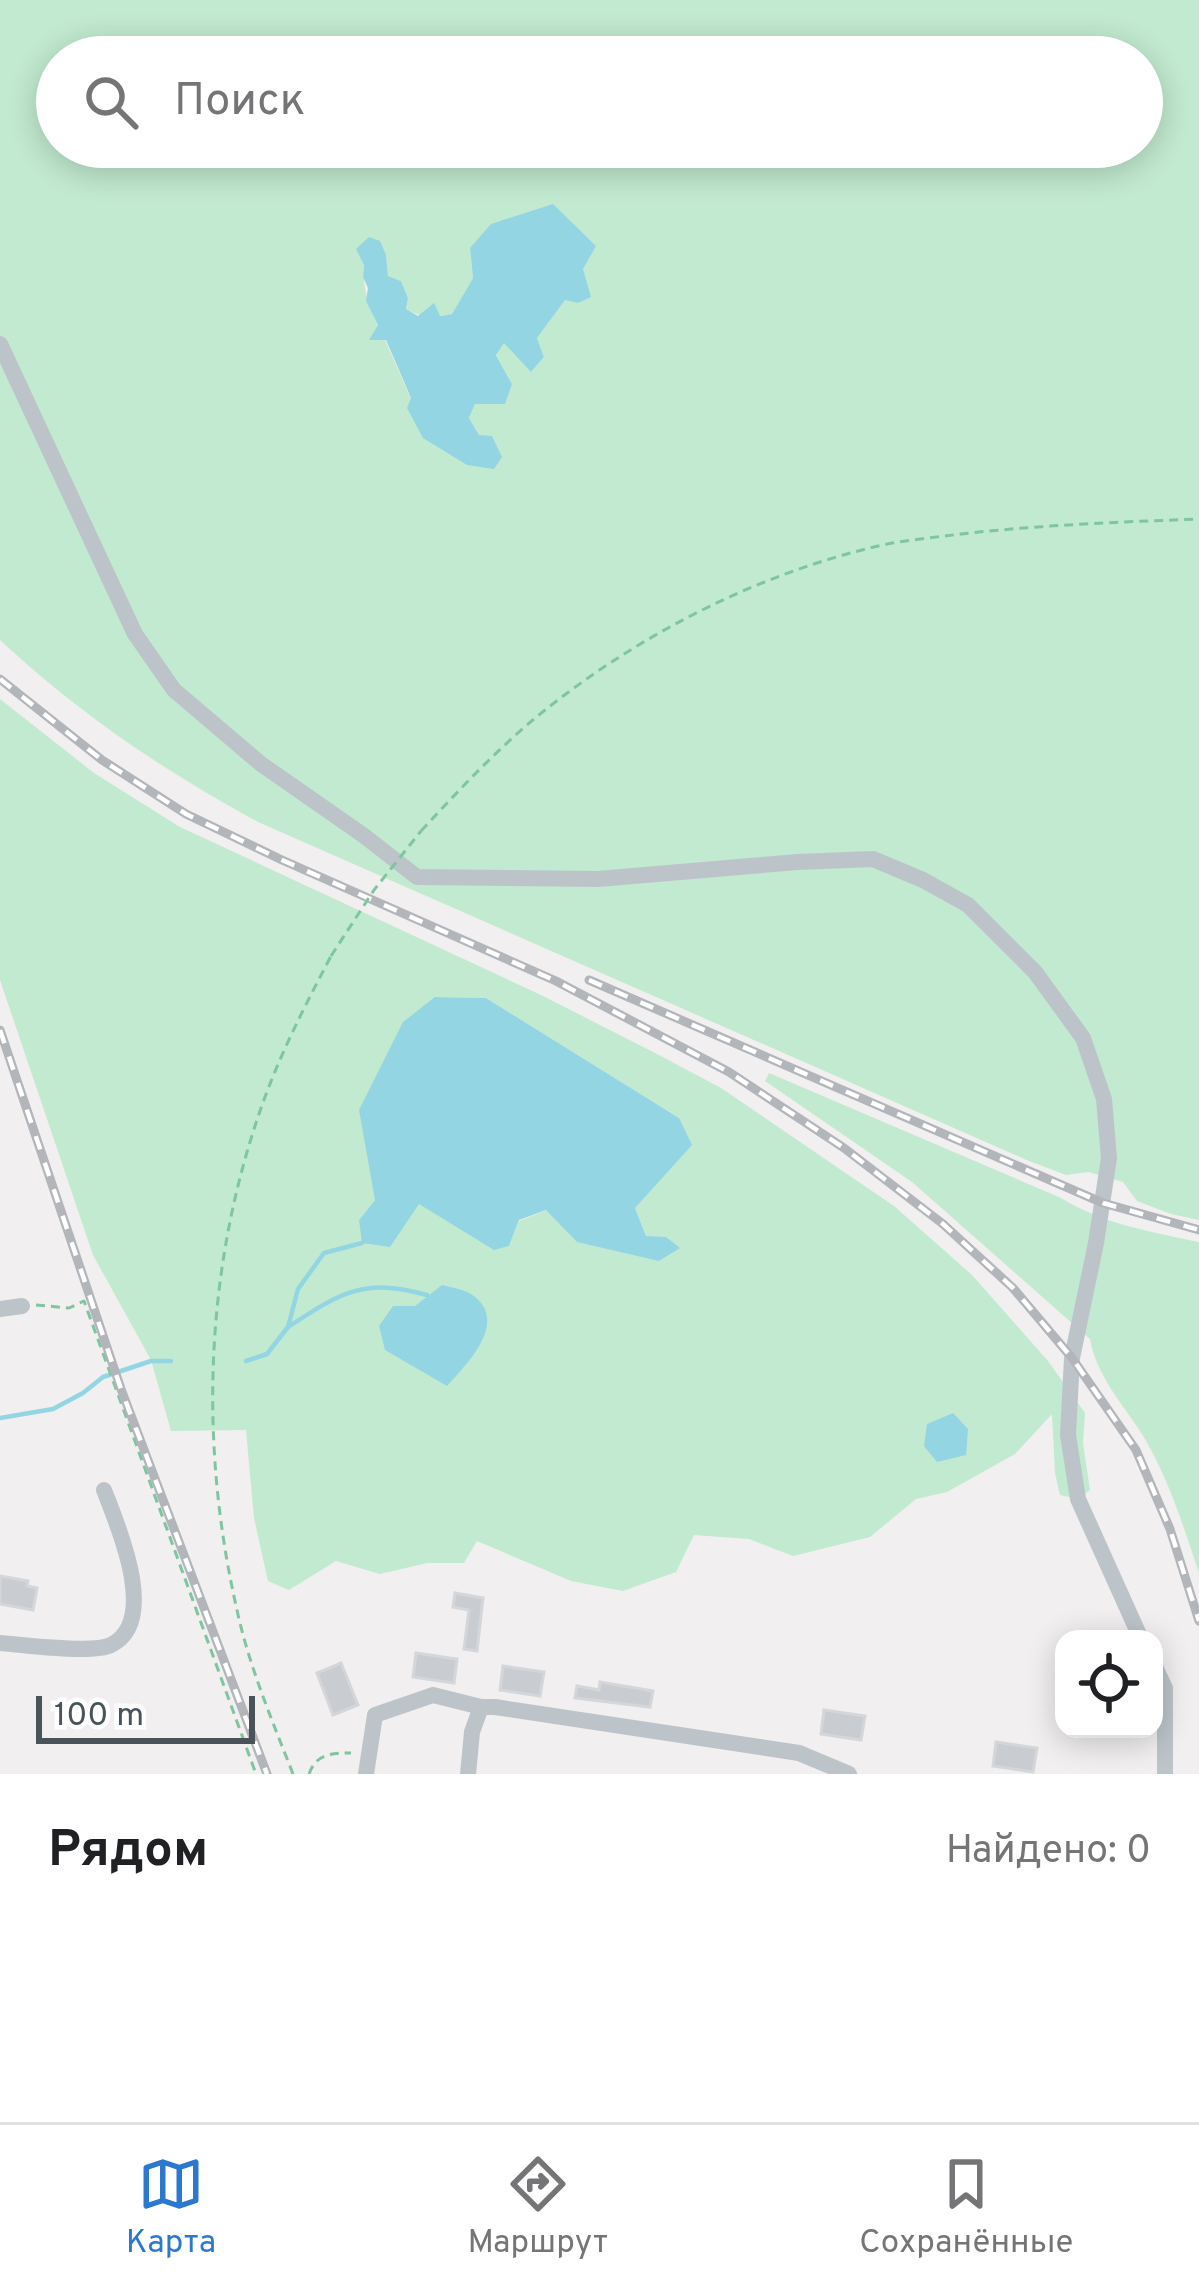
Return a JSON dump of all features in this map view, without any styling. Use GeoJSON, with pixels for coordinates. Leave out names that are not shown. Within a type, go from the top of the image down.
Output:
{"type":"FeatureCollection","features":[{"type":"Feature","properties":{"kind":"street"},"geometry":{"type":"LineString","coordinates":[[0,344],[135,634],[174,690],[261,764],[417,877],[598,880],[873,859],[968,905],[1036,972],[1083,1038],[1104,1099],[1109,1158],[1072,1358],[1068,1435],[1078,1499],[1138,1630]]}},
{"type":"Feature","properties":{"kind":"street"},"geometry":{"type":"LineString","coordinates":[[0,1310],[22,1306]]}},
{"type":"Feature","properties":{"kind":"street"},"geometry":{"type":"LineString","coordinates":[[1,1643],[95,1648],[114,1644],[130,1624],[134,1594],[130,1559],[104,1490]]}},
{"type":"Feature","properties":{"kind":"street"},"geometry":{"type":"LineString","coordinates":[[1163,1684],[1165,1774]]}},
{"type":"Feature","properties":{"kind":"street"},"geometry":{"type":"LineString","coordinates":[[366,1774],[375,1714],[433,1695],[482,1707],[800,1753],[849,1774]]}},
{"type":"Feature","properties":{"kind":"street"},"geometry":{"type":"LineString","coordinates":[[468,1774],[472,1732],[482,1707]]}},
{"type":"Feature","properties":{"kind":"path"},"geometry":{"type":"LineString","coordinates":[[293,1774],[237,1612],[216,1490],[212,1372],[221,1272],[238,1186],[265,1098],[294,1026],[374,890],[479,769],[544,711],[620,655],[695,613],[863,549],[1017,527],[1199,519]]}},
{"type":"Feature","properties":{"kind":"path"},"geometry":{"type":"LineString","coordinates":[[22,1306],[70,1308],[84,1301],[256,1774]]}},
{"type":"Feature","properties":{"kind":"path"},"geometry":{"type":"LineString","coordinates":[[309,1774],[312,1764],[323,1756],[371,1752]]}},
{"type":"Feature","properties":{"kind":"green space"},"geometry":{"type":"Polygon","coordinates":[[[0,0],[1199,0],[1199,1220],[1137,1201],[1123,1182],[1088,1172],[1066,1175],[1029,1161],[258,822],[188,782],[61,693],[0,640],[0,0]],[[470,248],[473,278],[452,314],[428,316],[406,309],[408,298],[401,281],[388,276],[386,255],[364,265],[366,295],[378,325],[371,340],[385,340],[411,399],[501,457],[492,437],[479,435],[469,418],[475,404],[512,384],[496,354],[504,342],[532,371],[544,357],[537,338],[565,299],[470,248]]]}},
{"type":"Feature","properties":{"kind":"green space"},"geometry":{"type":"Polygon","coordinates":[[[0,699],[94,773],[180,827],[657,1054],[721,1088],[894,1206],[972,1275],[1048,1361],[1085,1413],[1083,1443],[1090,1490],[1078,1499],[1060,1495],[1052,1414],[1015,1454],[947,1492],[916,1499],[870,1537],[793,1556],[749,1539],[694,1535],[676,1572],[623,1591],[571,1581],[477,1541],[464,1563],[427,1563],[380,1574],[336,1561],[289,1590],[268,1581],[254,1518],[246,1430],[171,1431],[151,1360],[93,1255],[0,980],[0,699]],[[435,997],[375,1200],[359,1220],[419,1204],[509,1246],[519,1221],[547,1210],[646,1236],[635,1208],[679,1118],[486,998],[435,997]]]}},
{"type":"Feature","properties":{"kind":"green space"},"geometry":{"type":"Polygon","coordinates":[[[769,1073],[1094,1214],[1199,1242],[1199,1573],[1161,1471],[1105,1379],[1090,1339],[912,1182],[765,1081],[769,1073]]]}},
{"type":"Feature","properties":{"kind":"water"},"geometry":{"type":"Polygon","coordinates":[[[553,204],[596,246],[583,269],[591,297],[578,303],[565,300],[537,338],[544,357],[531,372],[504,343],[496,355],[512,384],[505,404],[475,404],[469,418],[479,435],[492,436],[502,457],[494,469],[467,465],[423,438],[407,408],[411,398],[386,340],[369,340],[378,325],[366,301],[364,265],[356,249],[369,237],[380,241],[388,276],[401,281],[408,298],[406,309],[418,316],[434,303],[440,316],[452,314],[473,278],[470,248],[491,224],[553,204]]]}},
{"type":"Feature","properties":{"kind":"water"},"geometry":{"type":"Polygon","coordinates":[[[435,997],[486,998],[679,1118],[692,1145],[635,1208],[646,1236],[666,1237],[680,1248],[659,1261],[577,1242],[546,1210],[519,1220],[509,1246],[494,1250],[419,1204],[390,1247],[362,1243],[359,1220],[375,1200],[359,1110],[403,1022],[435,997]]]}},
{"type":"Feature","properties":{"kind":"water"},"geometry":{"type":"Polygon","coordinates":[[[442,1285],[471,1294],[487,1316],[482,1342],[447,1386],[385,1350],[379,1326],[393,1306],[415,1306],[442,1285]]]}},
{"type":"Feature","properties":{"kind":"water"},"geometry":{"type":"Polygon","coordinates":[[[953,1413],[968,1429],[966,1455],[937,1462],[924,1446],[927,1424],[953,1413]]]}},
{"type":"Feature","properties":{"kind":"building"},"geometry":{"type":"Polygon","coordinates":[[[0,1576],[28,1581],[27,1586],[37,1588],[33,1610],[0,1604],[0,1576]]]}},
{"type":"Feature","properties":{"kind":"building"},"geometry":{"type":"Polygon","coordinates":[[[455,1593],[483,1598],[477,1651],[464,1649],[469,1610],[453,1607],[455,1593]]]}},
{"type":"Feature","properties":{"kind":"building"},"geometry":{"type":"Polygon","coordinates":[[[416,1653],[457,1659],[454,1683],[413,1677],[416,1653]]]}},
{"type":"Feature","properties":{"kind":"building"},"geometry":{"type":"Polygon","coordinates":[[[341,1663],[358,1705],[333,1715],[317,1673],[341,1663]]]}},
{"type":"Feature","properties":{"kind":"building"},"geometry":{"type":"Polygon","coordinates":[[[503,1666],[544,1672],[540,1696],[500,1690],[503,1666]]]}},
{"type":"Feature","properties":{"kind":"building"},"geometry":{"type":"Polygon","coordinates":[[[600,1682],[653,1691],[650,1707],[575,1698],[577,1686],[599,1690],[600,1682]]]}},
{"type":"Feature","properties":{"kind":"building"},"geometry":{"type":"Polygon","coordinates":[[[824,1710],[865,1716],[861,1740],[821,1734],[824,1710]]]}},
{"type":"Feature","properties":{"kind":"building"},"geometry":{"type":"Polygon","coordinates":[[[996,1742],[1037,1748],[1033,1772],[993,1766],[996,1742]]]}},
{"type":"Feature","properties":{"kind":"waterway"},"geometry":{"type":"LineString","coordinates":[[246,1361],[267,1354],[288,1327],[298,1289],[324,1253],[362,1243]]}},
{"type":"Feature","properties":{"kind":"waterway"},"geometry":{"type":"LineString","coordinates":[[288,1327],[353,1291],[386,1288],[427,1295]]}},
{"type":"Feature","properties":{"kind":"waterway"},"geometry":{"type":"LineString","coordinates":[[0,1418],[53,1409],[103,1377],[151,1361],[171,1361]]}},
{"type":"Feature","properties":{"kind":"railway"},"geometry":{"type":"LineString","coordinates":[[0,679],[102,760],[186,814],[556,981],[729,1072],[844,1148],[943,1224],[1013,1288],[1072,1358],[1136,1450],[1170,1529],[1199,1621]]}},
{"type":"Feature","properties":{"kind":"railway"},"geometry":{"type":"LineString","coordinates":[[589,980],[1103,1203],[1199,1230]]}},
{"type":"Feature","properties":{"kind":"railway"},"geometry":{"type":"LineString","coordinates":[[0,1030],[121,1389],[267,1774]]}}]}
